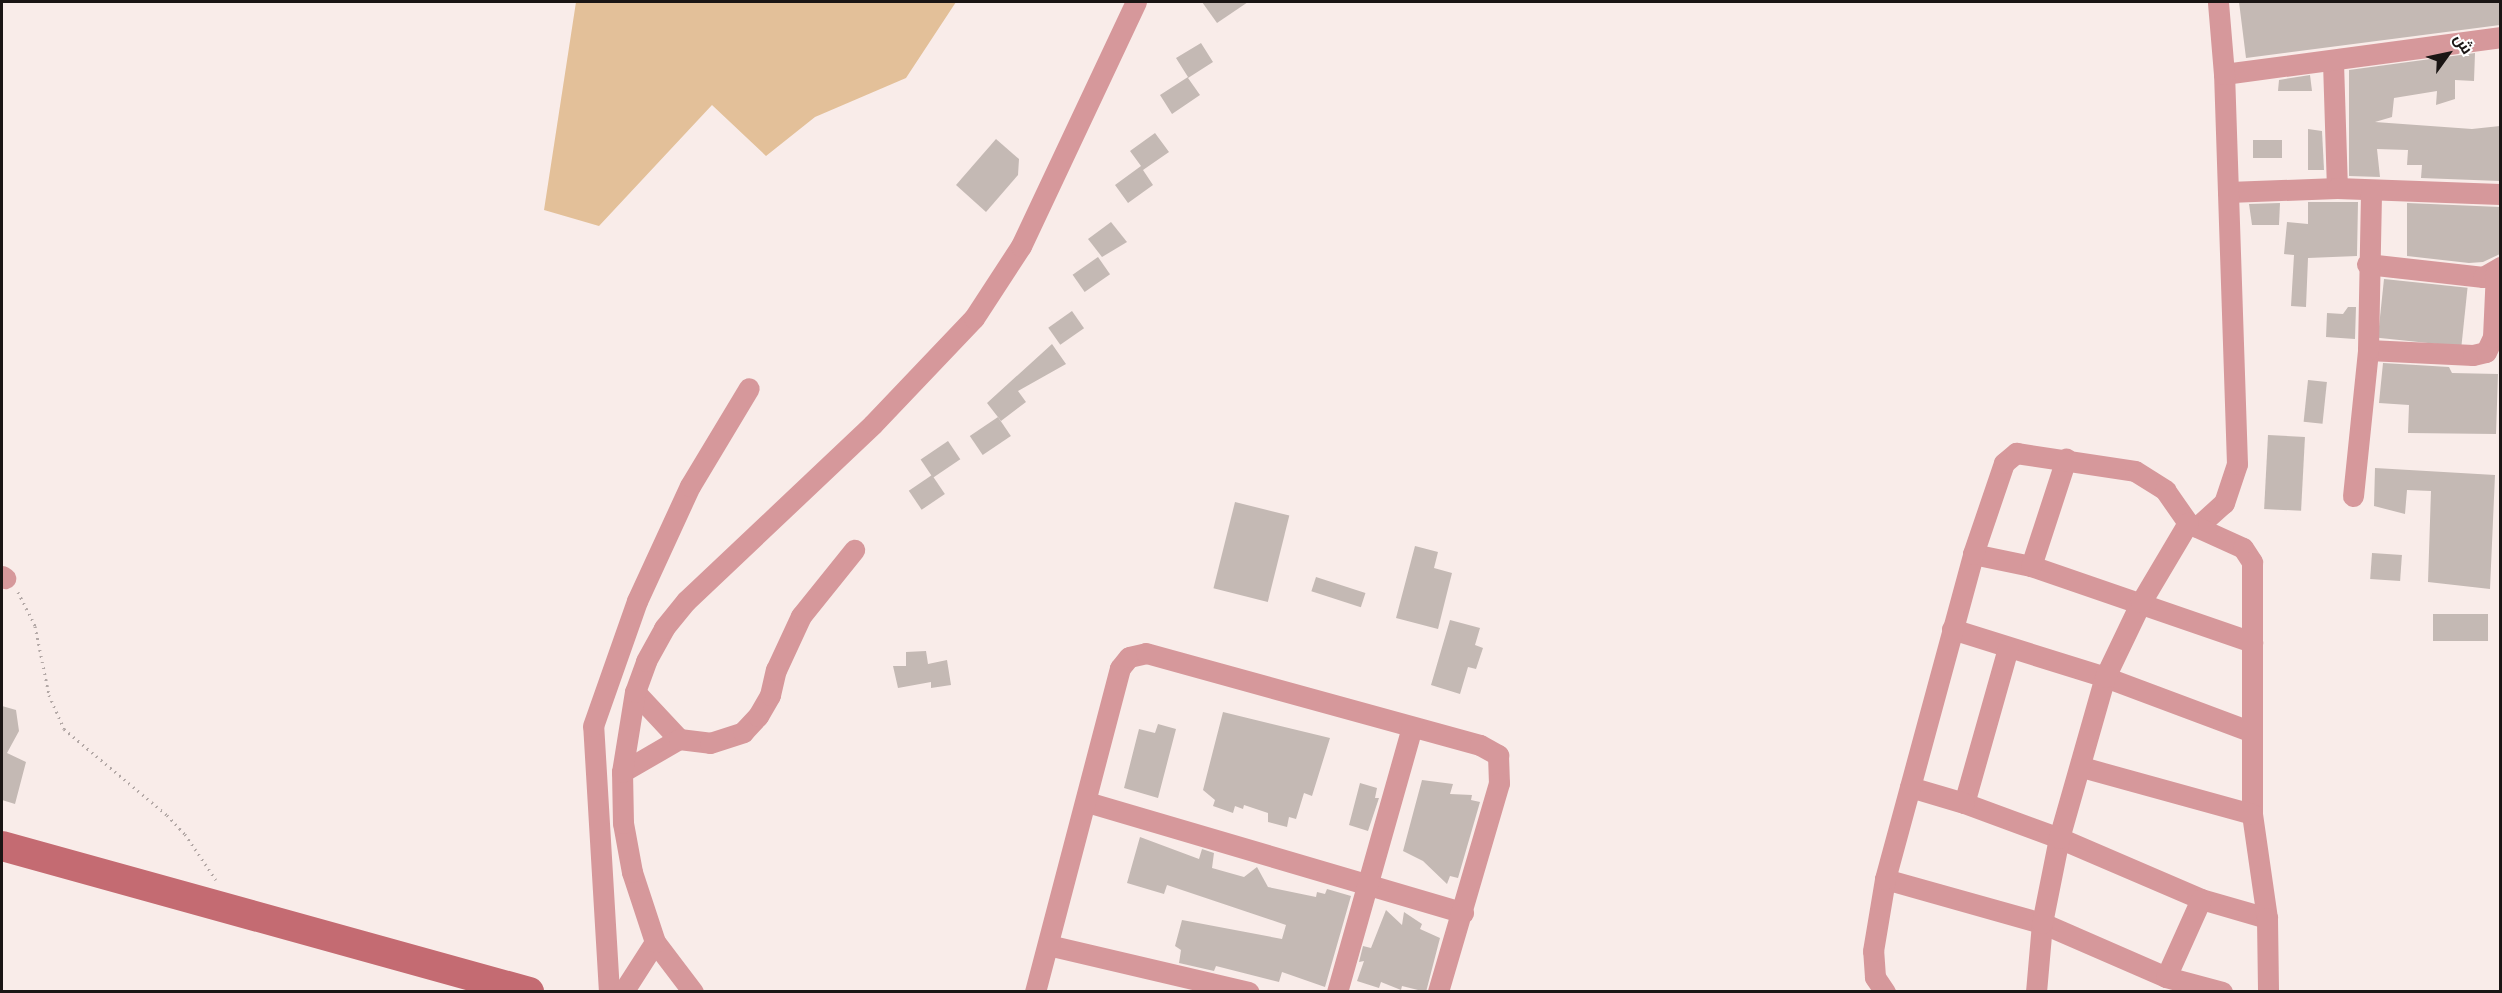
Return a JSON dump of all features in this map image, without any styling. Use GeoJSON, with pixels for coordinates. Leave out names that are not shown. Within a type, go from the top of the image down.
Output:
{"type":"FeatureCollection","features":[{"type":"Feature","properties":{"kind":"street"},"geometry":{"type":"LineString","coordinates":[[693,992],[655,942],[632,872],[623,823],[622,772],[635,692],[664,628],[687,601],[937,360],[985,303],[1021,246],[1136,2]]}},
{"type":"Feature","properties":{"kind":"street"},"geometry":{"type":"LineString","coordinates":[[2036,992],[2042,922],[2059,838],[2105,677],[2141,602],[2193,525],[2224,503],[2237,464],[2224,74],[2218,2]]}},
{"type":"Feature","properties":{"kind":"street"},"geometry":{"type":"LineString","coordinates":[[2224,74],[2333,62],[2500,38]]}},
{"type":"Feature","properties":{"kind":"street"},"geometry":{"type":"LineString","coordinates":[[2333,62],[2337,188]]}},
{"type":"Feature","properties":{"kind":"street"},"geometry":{"type":"LineString","coordinates":[[2228,192],[2337,188],[2500,194]]}},
{"type":"Feature","properties":{"kind":"street"},"geometry":{"type":"LineString","coordinates":[[2353,496],[2368,350],[2367,264],[2371,190]]}},
{"type":"Feature","properties":{"kind":"street"},"geometry":{"type":"LineString","coordinates":[[2367,264],[2483,277],[2498,269]]}},
{"type":"Feature","properties":{"kind":"street"},"geometry":{"type":"LineString","coordinates":[[2368,350],[2473,355],[2486,351],[2493,337],[2498,269]]}},
{"type":"Feature","properties":{"kind":"street"},"geometry":{"type":"LineString","coordinates":[[609,992],[593,726],[637,601],[690,486],[749,388]]}},
{"type":"Feature","properties":{"kind":"street"},"geometry":{"type":"LineString","coordinates":[[1885,992],[1875,977],[1873,951],[1885,879],[1973,554],[2007,456],[2016,453],[2123,468],[2152,480],[2165,490],[2193,525],[2243,548],[2252,562],[2253,814],[2267,918],[2268,992]]}},
{"type":"Feature","properties":{"kind":"street"},"geometry":{"type":"LineString","coordinates":[[2031,566],[2066,459]]}},
{"type":"Feature","properties":{"kind":"street"},"geometry":{"type":"LineString","coordinates":[[622,772],[680,739],[710,743],[731,738],[759,716],[801,616],[854,550]]}},
{"type":"Feature","properties":{"kind":"street"},"geometry":{"type":"LineString","coordinates":[[1973,554],[2031,566],[2252,642]]}},
{"type":"Feature","properties":{"kind":"street"},"geometry":{"type":"LineString","coordinates":[[1952,629],[2105,677],[2252,732]]}},
{"type":"Feature","properties":{"kind":"street"},"geometry":{"type":"LineString","coordinates":[[1964,803],[2008,648]]}},
{"type":"Feature","properties":{"kind":"street"},"geometry":{"type":"LineString","coordinates":[[1035,992],[1087,802],[1120,668],[1137,654],[1158,656],[1491,749],[1501,762],[1463,913],[1438,992]]}},
{"type":"Feature","properties":{"kind":"street"},"geometry":{"type":"LineString","coordinates":[[635,692],[680,739]]}},
{"type":"Feature","properties":{"kind":"street"},"geometry":{"type":"LineString","coordinates":[[1337,992],[1412,728]]}},
{"type":"Feature","properties":{"kind":"street"},"geometry":{"type":"LineString","coordinates":[[2081,767],[2253,814]]}},
{"type":"Feature","properties":{"kind":"street"},"geometry":{"type":"LineString","coordinates":[[1910,786],[2059,838],[2201,899],[2267,918]]}},
{"type":"Feature","properties":{"kind":"street"},"geometry":{"type":"LineString","coordinates":[[1087,802],[1368,881],[1463,913]]}},
{"type":"Feature","properties":{"kind":"street"},"geometry":{"type":"LineString","coordinates":[[2,846],[529,992]]}},
{"type":"Feature","properties":{"kind":"street"},"geometry":{"type":"LineString","coordinates":[[1885,879],[2042,922],[2166,977],[2222,992]]}},
{"type":"Feature","properties":{"kind":"street"},"geometry":{"type":"LineString","coordinates":[[2166,977],[2201,899]]}},
{"type":"Feature","properties":{"kind":"street"},"geometry":{"type":"LineString","coordinates":[[623,992],[655,942]]}},
{"type":"Feature","properties":{"kind":"street"},"geometry":{"type":"LineString","coordinates":[[1048,945],[1249,992]]}},
{"type":"Feature","properties":{"kind":"path"},"geometry":{"type":"LineString","coordinates":[[3,577],[24,601],[35,626],[49,695],[64,729],[185,834],[217,881],[228,908]]}},
{"type":"Feature","properties":{"kind":"shaded area"},"geometry":{"type":"Polygon","coordinates":[[[576,2],[956,2],[906,78],[815,117],[766,156],[712,105],[599,226],[544,210],[576,2]]]}},
{"type":"Feature","properties":{"kind":"building"},"geometry":{"type":"Polygon","coordinates":[[[1202,2],[1248,2],[1217,23],[1202,2]]]}},
{"type":"Feature","properties":{"kind":"building"},"geometry":{"type":"Polygon","coordinates":[[[2239,2],[2500,2],[2500,25],[2246,58],[2239,2]]]}},
{"type":"Feature","properties":{"kind":"building"},"geometry":{"type":"Polygon","coordinates":[[[1201,43],[1213,62],[1188,78],[1200,95],[1172,114],[1160,95],[1188,77],[1176,58],[1201,43]]]}},
{"type":"Feature","properties":{"kind":"building"},"geometry":{"type":"Polygon","coordinates":[[[2475,53],[2474,81],[2455,80],[2455,99],[2436,105],[2437,91],[2394,98],[2392,117],[2375,122],[2472,129],[2500,126],[2500,181],[2421,178],[2422,165],[2407,165],[2408,150],[2377,149],[2380,177],[2349,176],[2349,70],[2475,53]]]}},
{"type":"Feature","properties":{"kind":"building"},"geometry":{"type":"Polygon","coordinates":[[[2310,75],[2312,91],[2278,91],[2279,80],[2310,75]]]}},
{"type":"Feature","properties":{"kind":"building"},"geometry":{"type":"Polygon","coordinates":[[[2308,129],[2322,131],[2324,170],[2308,170],[2308,129]]]}},
{"type":"Feature","properties":{"kind":"building"},"geometry":{"type":"Polygon","coordinates":[[[1155,133],[1169,152],[1143,170],[1153,185],[1128,203],[1115,185],[1141,166],[1130,151],[1155,133]]]}},
{"type":"Feature","properties":{"kind":"building"},"geometry":{"type":"Polygon","coordinates":[[[996,139],[1019,159],[1018,175],[986,212],[956,185],[996,139]]]}},
{"type":"Feature","properties":{"kind":"building"},"geometry":{"type":"Polygon","coordinates":[[[2253,140],[2282,140],[2282,158],[2253,158],[2253,140]]]}},
{"type":"Feature","properties":{"kind":"building"},"geometry":{"type":"Polygon","coordinates":[[[2308,202],[2358,202],[2357,256],[2308,258],[2306,307],[2291,306],[2294,255],[2284,254],[2287,222],[2308,224],[2308,202]]]}},
{"type":"Feature","properties":{"kind":"building"},"geometry":{"type":"Polygon","coordinates":[[[2280,203],[2279,225],[2252,225],[2249,204],[2280,203]]]}},
{"type":"Feature","properties":{"kind":"building"},"geometry":{"type":"Polygon","coordinates":[[[2407,203],[2500,207],[2500,254],[2483,262],[2469,263],[2407,256],[2407,203]]]}},
{"type":"Feature","properties":{"kind":"building"},"geometry":{"type":"Polygon","coordinates":[[[1111,222],[1127,242],[1102,257],[1088,239],[1111,222]]]}},
{"type":"Feature","properties":{"kind":"building"},"geometry":{"type":"Polygon","coordinates":[[[1098,257],[1110,274],[1085,292],[1073,275],[1098,257]]]}},
{"type":"Feature","properties":{"kind":"building"},"geometry":{"type":"Polygon","coordinates":[[[2384,279],[2468,288],[2461,346],[2378,338],[2384,279]]]}},
{"type":"Feature","properties":{"kind":"building"},"geometry":{"type":"Polygon","coordinates":[[[2348,307],[2356,307],[2355,339],[2326,337],[2327,313],[2343,314],[2348,307]]]}},
{"type":"Feature","properties":{"kind":"building"},"geometry":{"type":"Polygon","coordinates":[[[1072,311],[1084,328],[1060,345],[1048,328],[1072,311]]]}},
{"type":"Feature","properties":{"kind":"building"},"geometry":{"type":"Polygon","coordinates":[[[1052,344],[1066,364],[1018,391],[1026,402],[1001,421],[987,403],[1052,344]]]}},
{"type":"Feature","properties":{"kind":"building"},"geometry":{"type":"Polygon","coordinates":[[[2383,363],[2449,367],[2452,373],[2498,374],[2496,434],[2408,433],[2409,405],[2379,403],[2383,363]]]}},
{"type":"Feature","properties":{"kind":"building"},"geometry":{"type":"Polygon","coordinates":[[[2308,380],[2327,382],[2323,424],[2304,422],[2308,380]]]}},
{"type":"Feature","properties":{"kind":"building"},"geometry":{"type":"Polygon","coordinates":[[[998,417],[1011,436],[983,455],[970,436],[998,417]]]}},
{"type":"Feature","properties":{"kind":"building"},"geometry":{"type":"Polygon","coordinates":[[[2268,435],[2305,437],[2301,511],[2264,509],[2268,435]]]}},
{"type":"Feature","properties":{"kind":"building"},"geometry":{"type":"Polygon","coordinates":[[[948,441],[960,459],[933,478],[921,459],[948,441]]]}},
{"type":"Feature","properties":{"kind":"building"},"geometry":{"type":"Polygon","coordinates":[[[2375,468],[2495,475],[2490,589],[2428,582],[2431,491],[2407,490],[2405,514],[2374,506],[2375,468]]]}},
{"type":"Feature","properties":{"kind":"building"},"geometry":{"type":"Polygon","coordinates":[[[932,475],[945,494],[922,510],[909,491],[932,475]]]}},
{"type":"Feature","properties":{"kind":"building"},"geometry":{"type":"Polygon","coordinates":[[[1235,502],[1289,516],[1268,602],[1213,588],[1235,502]]]}},
{"type":"Feature","properties":{"kind":"building"},"geometry":{"type":"Polygon","coordinates":[[[1415,546],[1438,552],[1434,568],[1452,573],[1438,629],[1396,618],[1415,546]]]}},
{"type":"Feature","properties":{"kind":"building"},"geometry":{"type":"Polygon","coordinates":[[[2372,553],[2402,555],[2400,581],[2370,579],[2372,553]]]}},
{"type":"Feature","properties":{"kind":"building"},"geometry":{"type":"Polygon","coordinates":[[[1316,577],[1365,593],[1361,607],[1311,591],[1316,577]]]}},
{"type":"Feature","properties":{"kind":"building"},"geometry":{"type":"Polygon","coordinates":[[[2433,614],[2488,614],[2488,641],[2433,641],[2433,614]]]}},
{"type":"Feature","properties":{"kind":"building"},"geometry":{"type":"Polygon","coordinates":[[[1450,620],[1480,628],[1475,645],[1483,648],[1476,669],[1468,667],[1460,694],[1431,685],[1450,620]]]}},
{"type":"Feature","properties":{"kind":"building"},"geometry":{"type":"Polygon","coordinates":[[[926,651],[928,664],[947,660],[951,685],[931,688],[931,682],[898,688],[893,666],[906,666],[906,652],[926,651]]]}},
{"type":"Feature","properties":{"kind":"building"},"geometry":{"type":"Polygon","coordinates":[[[2,706],[16,710],[19,731],[7,753],[26,762],[15,804],[2,800],[2,706]]]}},
{"type":"Feature","properties":{"kind":"building"},"geometry":{"type":"Polygon","coordinates":[[[1223,712],[1330,738],[1312,796],[1304,793],[1296,819],[1289,817],[1287,827],[1268,822],[1268,813],[1244,805],[1243,809],[1235,806],[1233,813],[1213,806],[1215,800],[1203,790],[1223,712]]]}},
{"type":"Feature","properties":{"kind":"building"},"geometry":{"type":"Polygon","coordinates":[[[1158,724],[1176,729],[1158,798],[1124,788],[1139,729],[1155,733],[1158,724]]]}},
{"type":"Feature","properties":{"kind":"building"},"geometry":{"type":"Polygon","coordinates":[[[1422,780],[1453,784],[1450,794],[1472,795],[1471,800],[1480,802],[1458,878],[1450,876],[1447,884],[1423,861],[1403,851],[1422,780]]]}},
{"type":"Feature","properties":{"kind":"building"},"geometry":{"type":"Polygon","coordinates":[[[1360,783],[1377,788],[1375,798],[1379,798],[1368,831],[1349,825],[1360,783]]]}},
{"type":"Feature","properties":{"kind":"building"},"geometry":{"type":"Polygon","coordinates":[[[1140,837],[1199,859],[1202,849],[1214,853],[1212,868],[1244,877],[1257,867],[1268,887],[1316,897],[1317,892],[1325,894],[1327,889],[1351,896],[1325,987],[1282,972],[1279,982],[1216,966],[1214,971],[1179,963],[1181,950],[1175,946],[1182,920],[1282,939],[1286,925],[1167,885],[1164,894],[1127,883],[1140,837]]]}},
{"type":"Feature","properties":{"kind":"building"},"geometry":{"type":"Polygon","coordinates":[[[1386,910],[1402,925],[1404,912],[1422,924],[1420,929],[1440,938],[1426,992],[1402,986],[1401,990],[1381,982],[1379,988],[1357,981],[1364,961],[1359,962],[1363,946],[1371,948],[1386,910]]]}}]}
